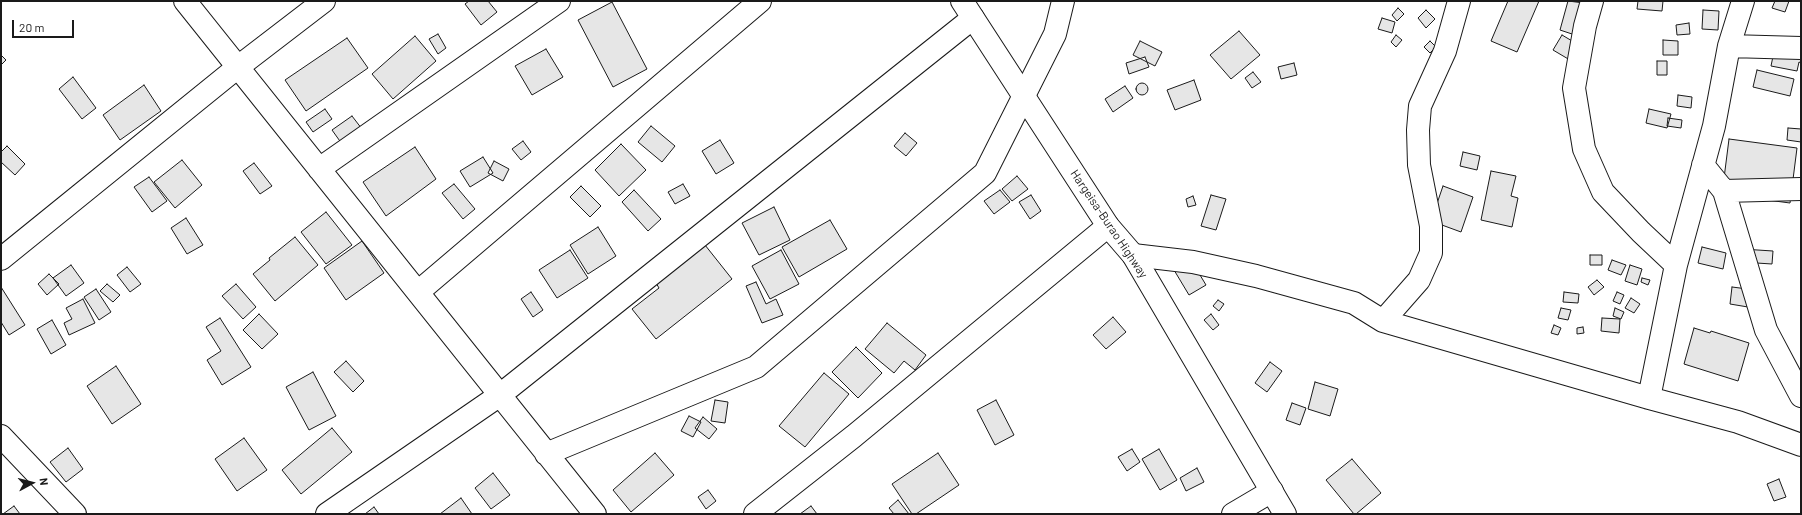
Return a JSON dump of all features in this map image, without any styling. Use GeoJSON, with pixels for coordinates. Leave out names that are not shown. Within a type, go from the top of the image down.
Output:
{"type":"FeatureCollection","features":[{"type":"Feature","properties":{"kind":"main road"},"geometry":{"type":"LineString","coordinates":[[185,1],[594,514]]}},
{"type":"Feature","properties":{"kind":"main road"},"geometry":{"type":"LineString","coordinates":[[1,259],[238,67],[324,1]]}},
{"type":"Feature","properties":{"kind":"main road"},"geometry":{"type":"LineString","coordinates":[[319,169],[558,1]]}},
{"type":"Feature","properties":{"kind":"main road"},"geometry":{"type":"LineString","coordinates":[[418,292],[760,1]]}},
{"type":"Feature","properties":{"kind":"main road"},"geometry":{"type":"LineString","coordinates":[[546,454],[756,367],[985,173],[1056,34],[1063,1]]}},
{"type":"Feature","properties":{"kind":"main road"},"geometry":{"type":"LineString","coordinates":[[1383,320],[1419,280],[1431,253],[1431,226],[1419,165],[1418,130],[1420,106],[1445,51],[1459,1]]}},
{"type":"Feature","properties":{"kind":"main road"},"geometry":{"type":"LineString","coordinates":[[1592,1],[1585,26],[1574,88],[1584,149],[1603,192],[1641,232],[1676,265]]}},
{"type":"Feature","properties":{"kind":"main road"},"geometry":{"type":"LineString","coordinates":[[1649,398],[1676,265],[1714,126],[1729,46],[1743,1]]}},
{"type":"Feature","properties":{"kind":"main road"},"geometry":{"type":"LineString","coordinates":[[327,514],[500,395],[968,10]]}},
{"type":"Feature","properties":{"kind":"main road","name":"Hargeisa-Burao Highway"},"geometry":{"type":"LineString","coordinates":[[968,10],[1108,226],[1133,255],[1285,514]]}},
{"type":"Feature","properties":{"kind":"main road"},"geometry":{"type":"LineString","coordinates":[[1729,46],[1801,48]]}},
{"type":"Feature","properties":{"kind":"main road"},"geometry":{"type":"LineString","coordinates":[[1704,165],[1724,191],[1766,330],[1801,396]]}},
{"type":"Feature","properties":{"kind":"main road"},"geometry":{"type":"LineString","coordinates":[[1724,191],[1801,190]]}},
{"type":"Feature","properties":{"kind":"main road"},"geometry":{"type":"LineString","coordinates":[[755,514],[854,436],[1108,226]]}},
{"type":"Feature","properties":{"kind":"main road"},"geometry":{"type":"LineString","coordinates":[[1133,255],[1193,262],[1256,276],[1354,302],[1383,320],[1649,398],[1738,422],[1801,445]]}},
{"type":"Feature","properties":{"kind":"main road"},"geometry":{"type":"LineString","coordinates":[[1,436],[75,514]]}},
{"type":"Feature","properties":{"kind":"main road"},"geometry":{"type":"LineString","coordinates":[[1233,514],[1272,491]]}},
{"type":"Feature","properties":{"kind":"building"},"geometry":{"type":"Polygon","coordinates":[[[469,1],[488,1],[497,12],[481,25],[465,4],[469,1]]]}},
{"type":"Feature","properties":{"kind":"building"},"geometry":{"type":"Polygon","coordinates":[[[1508,1],[1539,1],[1517,52],[1491,41],[1508,1]]]}},
{"type":"Feature","properties":{"kind":"building"},"geometry":{"type":"Polygon","coordinates":[[[1568,1],[1584,3],[1575,35],[1560,30],[1568,1]]]}},
{"type":"Feature","properties":{"kind":"building"},"geometry":{"type":"Polygon","coordinates":[[[1638,1],[1663,1],[1662,11],[1637,9],[1638,1]]]}},
{"type":"Feature","properties":{"kind":"building"},"geometry":{"type":"Polygon","coordinates":[[[1775,1],[1789,1],[1785,12],[1772,8],[1775,1]]]}},
{"type":"Feature","properties":{"kind":"building"},"geometry":{"type":"Polygon","coordinates":[[[612,2],[647,69],[613,87],[578,20],[612,2]]]}},
{"type":"Feature","properties":{"kind":"building"},"geometry":{"type":"Polygon","coordinates":[[[1398,8],[1404,14],[1397,21],[1392,15],[1398,8]]]}},
{"type":"Feature","properties":{"kind":"building"},"geometry":{"type":"Polygon","coordinates":[[[1426,10],[1435,19],[1426,28],[1418,18],[1426,10]]]}},
{"type":"Feature","properties":{"kind":"building"},"geometry":{"type":"Polygon","coordinates":[[[1703,10],[1719,11],[1718,30],[1702,29],[1703,10]]]}},
{"type":"Feature","properties":{"kind":"building"},"geometry":{"type":"Polygon","coordinates":[[[1382,18],[1395,22],[1392,33],[1378,29],[1382,18]]]}},
{"type":"Feature","properties":{"kind":"building"},"geometry":{"type":"Polygon","coordinates":[[[1689,23],[1690,34],[1677,35],[1676,25],[1689,23]]]}},
{"type":"Feature","properties":{"kind":"building"},"geometry":{"type":"Polygon","coordinates":[[[1239,31],[1260,55],[1231,79],[1210,55],[1239,31]]]}},
{"type":"Feature","properties":{"kind":"building"},"geometry":{"type":"Polygon","coordinates":[[[438,34],[446,48],[438,54],[429,39],[438,34]]]}},
{"type":"Feature","properties":{"kind":"building"},"geometry":{"type":"Polygon","coordinates":[[[1396,35],[1402,40],[1396,47],[1391,42],[1396,35]]]}},
{"type":"Feature","properties":{"kind":"building"},"geometry":{"type":"Polygon","coordinates":[[[1562,35],[1584,48],[1575,63],[1553,50],[1562,35]]]}},
{"type":"Feature","properties":{"kind":"building"},"geometry":{"type":"Polygon","coordinates":[[[415,36],[436,61],[393,99],[372,74],[415,36]]]}},
{"type":"Feature","properties":{"kind":"building"},"geometry":{"type":"Polygon","coordinates":[[[1777,37],[1801,42],[1801,63],[1799,62],[1797,71],[1771,66],[1777,37]]]}},
{"type":"Feature","properties":{"kind":"building"},"geometry":{"type":"Polygon","coordinates":[[[347,38],[368,68],[306,111],[285,80],[347,38]]]}},
{"type":"Feature","properties":{"kind":"building"},"geometry":{"type":"Polygon","coordinates":[[[1663,40],[1678,41],[1678,55],[1663,55],[1663,40]]]}},
{"type":"Feature","properties":{"kind":"building"},"geometry":{"type":"Polygon","coordinates":[[[1140,41],[1162,52],[1155,66],[1133,55],[1140,41]]]}},
{"type":"Feature","properties":{"kind":"building"},"geometry":{"type":"Polygon","coordinates":[[[1430,41],[1436,47],[1430,53],[1424,47],[1430,41]]]}},
{"type":"Feature","properties":{"kind":"building"},"geometry":{"type":"Polygon","coordinates":[[[546,49],[563,77],[532,95],[515,66],[546,49]]]}},
{"type":"Feature","properties":{"kind":"building"},"geometry":{"type":"Polygon","coordinates":[[[1,55],[6,60],[1,65],[1,55]]]}},
{"type":"Feature","properties":{"kind":"building"},"geometry":{"type":"Polygon","coordinates":[[[1145,57],[1149,67],[1129,74],[1126,63],[1145,57]]]}},
{"type":"Feature","properties":{"kind":"building"},"geometry":{"type":"Polygon","coordinates":[[[1657,61],[1667,61],[1667,75],[1657,75],[1657,61]]]}},
{"type":"Feature","properties":{"kind":"building"},"geometry":{"type":"Polygon","coordinates":[[[1294,63],[1297,75],[1281,79],[1278,67],[1294,63]]]}},
{"type":"Feature","properties":{"kind":"building"},"geometry":{"type":"Polygon","coordinates":[[[1757,70],[1794,79],[1790,96],[1753,87],[1757,70]]]}},
{"type":"Feature","properties":{"kind":"building"},"geometry":{"type":"Polygon","coordinates":[[[1253,72],[1261,82],[1252,88],[1245,78],[1253,72]]]}},
{"type":"Feature","properties":{"kind":"building"},"geometry":{"type":"Polygon","coordinates":[[[73,77],[96,108],[82,119],[59,89],[73,77]]]}},
{"type":"Feature","properties":{"kind":"building"},"geometry":{"type":"Polygon","coordinates":[[[1194,80],[1201,100],[1175,110],[1167,90],[1194,80]]]}},
{"type":"Feature","properties":{"kind":"building"},"geometry":{"type":"Polygon","coordinates":[[[1140,83],[1144,83],[1148,89],[1144,95],[1140,95],[1136,91],[1136,87],[1140,83]]]}},
{"type":"Feature","properties":{"kind":"building"},"geometry":{"type":"Polygon","coordinates":[[[144,85],[161,111],[120,140],[103,115],[144,85]]]}},
{"type":"Feature","properties":{"kind":"building"},"geometry":{"type":"Polygon","coordinates":[[[1125,86],[1133,98],[1113,112],[1105,99],[1125,86]]]}},
{"type":"Feature","properties":{"kind":"building"},"geometry":{"type":"Polygon","coordinates":[[[1678,95],[1692,97],[1691,108],[1677,106],[1678,95]]]}},
{"type":"Feature","properties":{"kind":"building"},"geometry":{"type":"Polygon","coordinates":[[[325,109],[332,119],[313,132],[306,122],[325,109]]]}},
{"type":"Feature","properties":{"kind":"building"},"geometry":{"type":"Polygon","coordinates":[[[1649,109],[1671,114],[1667,128],[1646,123],[1649,109]]]}},
{"type":"Feature","properties":{"kind":"building"},"geometry":{"type":"Polygon","coordinates":[[[352,116],[362,129],[342,144],[332,130],[352,116]]]}},
{"type":"Feature","properties":{"kind":"building"},"geometry":{"type":"Polygon","coordinates":[[[1668,118],[1682,120],[1681,128],[1667,126],[1668,118]]]}},
{"type":"Feature","properties":{"kind":"building"},"geometry":{"type":"Polygon","coordinates":[[[651,126],[675,146],[662,162],[638,142],[651,126]]]}},
{"type":"Feature","properties":{"kind":"building"},"geometry":{"type":"Polygon","coordinates":[[[1788,128],[1801,129],[1801,142],[1787,140],[1788,128]]]}},
{"type":"Feature","properties":{"kind":"building"},"geometry":{"type":"Polygon","coordinates":[[[905,133],[917,143],[906,156],[894,146],[905,133]]]}},
{"type":"Feature","properties":{"kind":"building"},"geometry":{"type":"Polygon","coordinates":[[[1729,139],[1797,148],[1790,203],[1722,194],[1729,139]]]}},
{"type":"Feature","properties":{"kind":"building"},"geometry":{"type":"Polygon","coordinates":[[[720,140],[734,163],[716,174],[702,151],[720,140]]]}},
{"type":"Feature","properties":{"kind":"building"},"geometry":{"type":"Polygon","coordinates":[[[523,141],[531,152],[521,160],[512,149],[523,141]]]}},
{"type":"Feature","properties":{"kind":"building"},"geometry":{"type":"Polygon","coordinates":[[[621,144],[646,170],[619,196],[595,170],[621,144]]]}},
{"type":"Feature","properties":{"kind":"building"},"geometry":{"type":"Polygon","coordinates":[[[7,146],[25,164],[15,175],[1,162],[1,152],[7,146]]]}},
{"type":"Feature","properties":{"kind":"building"},"geometry":{"type":"Polygon","coordinates":[[[415,147],[436,179],[386,216],[363,182],[415,147]]]}},
{"type":"Feature","properties":{"kind":"building"},"geometry":{"type":"Polygon","coordinates":[[[1463,152],[1480,156],[1477,170],[1460,166],[1463,152]]]}},
{"type":"Feature","properties":{"kind":"building"},"geometry":{"type":"Polygon","coordinates":[[[483,157],[493,173],[470,187],[460,171],[483,157]]]}},
{"type":"Feature","properties":{"kind":"building"},"geometry":{"type":"Polygon","coordinates":[[[182,160],[202,185],[175,208],[154,182],[182,160]]]}},
{"type":"Feature","properties":{"kind":"building"},"geometry":{"type":"Polygon","coordinates":[[[494,161],[509,169],[503,181],[488,173],[494,161]]]}},
{"type":"Feature","properties":{"kind":"building"},"geometry":{"type":"Polygon","coordinates":[[[254,163],[272,186],[260,194],[243,171],[254,163]]]}},
{"type":"Feature","properties":{"kind":"building"},"geometry":{"type":"Polygon","coordinates":[[[1491,171],[1516,176],[1511,196],[1518,198],[1512,227],[1481,220],[1491,171]]]}},
{"type":"Feature","properties":{"kind":"building"},"geometry":{"type":"Polygon","coordinates":[[[1017,176],[1028,189],[1012,201],[1002,189],[1017,176]]]}},
{"type":"Feature","properties":{"kind":"building"},"geometry":{"type":"Polygon","coordinates":[[[149,177],[167,201],[152,212],[134,187],[149,177]]]}},
{"type":"Feature","properties":{"kind":"building"},"geometry":{"type":"Polygon","coordinates":[[[454,184],[475,209],[463,219],[442,193],[454,184]]]}},
{"type":"Feature","properties":{"kind":"building"},"geometry":{"type":"Polygon","coordinates":[[[683,184],[690,196],[675,204],[668,192],[683,184]]]}},
{"type":"Feature","properties":{"kind":"building"},"geometry":{"type":"Polygon","coordinates":[[[581,186],[601,206],[590,217],[570,197],[581,186]]]}},
{"type":"Feature","properties":{"kind":"building"},"geometry":{"type":"Polygon","coordinates":[[[1443,186],[1473,197],[1461,232],[1431,221],[1443,186]]]}},
{"type":"Feature","properties":{"kind":"building"},"geometry":{"type":"Polygon","coordinates":[[[634,190],[661,219],[648,231],[622,202],[634,190]]]}},
{"type":"Feature","properties":{"kind":"building"},"geometry":{"type":"Polygon","coordinates":[[[1000,190],[1010,202],[994,214],[984,201],[1000,190]]]}},
{"type":"Feature","properties":{"kind":"building"},"geometry":{"type":"Polygon","coordinates":[[[1031,195],[1041,211],[1030,219],[1019,202],[1031,195]]]}},
{"type":"Feature","properties":{"kind":"building"},"geometry":{"type":"Polygon","coordinates":[[[1211,195],[1226,199],[1216,230],[1201,226],[1211,195]]]}},
{"type":"Feature","properties":{"kind":"building"},"geometry":{"type":"Polygon","coordinates":[[[1193,196],[1196,205],[1188,207],[1186,199],[1193,196]]]}},
{"type":"Feature","properties":{"kind":"building"},"geometry":{"type":"Polygon","coordinates":[[[774,207],[790,240],[759,255],[742,223],[774,207]]]}},
{"type":"Feature","properties":{"kind":"building"},"geometry":{"type":"Polygon","coordinates":[[[326,212],[352,245],[326,264],[301,232],[326,212]]]}},
{"type":"Feature","properties":{"kind":"building"},"geometry":{"type":"Polygon","coordinates":[[[186,218],[203,245],[187,254],[171,228],[186,218]]]}},
{"type":"Feature","properties":{"kind":"building"},"geometry":{"type":"Polygon","coordinates":[[[830,220],[847,249],[799,277],[782,247],[830,220]]]}},
{"type":"Feature","properties":{"kind":"building"},"geometry":{"type":"Polygon","coordinates":[[[598,227],[616,256],[588,274],[570,245],[598,227]]]}},
{"type":"Feature","properties":{"kind":"building"},"geometry":{"type":"Polygon","coordinates":[[[295,237],[318,265],[275,301],[253,274],[270,260],[269,258],[295,237]]]}},
{"type":"Feature","properties":{"kind":"building"},"geometry":{"type":"Polygon","coordinates":[[[362,241],[384,273],[346,300],[324,268],[362,241]]]}},
{"type":"Feature","properties":{"kind":"building"},"geometry":{"type":"Polygon","coordinates":[[[705,245],[732,279],[656,339],[632,309],[659,288],[656,283],[705,245]]]}},
{"type":"Feature","properties":{"kind":"building"},"geometry":{"type":"Polygon","coordinates":[[[1702,247],[1726,253],[1723,269],[1698,263],[1702,247]]]}},
{"type":"Feature","properties":{"kind":"building"},"geometry":{"type":"Polygon","coordinates":[[[1742,249],[1773,251],[1772,264],[1741,262],[1742,249]]]}},
{"type":"Feature","properties":{"kind":"building"},"geometry":{"type":"Polygon","coordinates":[[[570,250],[588,278],[557,298],[539,270],[570,250]]]}},
{"type":"Feature","properties":{"kind":"building"},"geometry":{"type":"Polygon","coordinates":[[[781,250],[799,284],[770,299],[752,266],[781,250]]]}},
{"type":"Feature","properties":{"kind":"building"},"geometry":{"type":"Polygon","coordinates":[[[1188,255],[1206,285],[1189,295],[1171,265],[1188,255]]]}},
{"type":"Feature","properties":{"kind":"building"},"geometry":{"type":"Polygon","coordinates":[[[1590,255],[1602,255],[1602,265],[1590,265],[1590,255]]]}},
{"type":"Feature","properties":{"kind":"building"},"geometry":{"type":"Polygon","coordinates":[[[1612,260],[1626,265],[1621,275],[1608,270],[1612,260]]]}},
{"type":"Feature","properties":{"kind":"building"},"geometry":{"type":"Polygon","coordinates":[[[71,265],[84,283],[66,296],[53,278],[71,265]]]}},
{"type":"Feature","properties":{"kind":"building"},"geometry":{"type":"Polygon","coordinates":[[[1630,265],[1642,269],[1637,285],[1625,281],[1630,265]]]}},
{"type":"Feature","properties":{"kind":"building"},"geometry":{"type":"Polygon","coordinates":[[[127,267],[141,284],[130,292],[117,275],[127,267]]]}},
{"type":"Feature","properties":{"kind":"building"},"geometry":{"type":"Polygon","coordinates":[[[49,274],[59,284],[47,295],[38,284],[49,274]]]}},
{"type":"Feature","properties":{"kind":"building"},"geometry":{"type":"Polygon","coordinates":[[[1642,278],[1650,280],[1648,285],[1641,282],[1642,278]]]}},
{"type":"Feature","properties":{"kind":"building"},"geometry":{"type":"Polygon","coordinates":[[[1597,280],[1604,287],[1594,295],[1588,287],[1597,280]]]}},
{"type":"Feature","properties":{"kind":"building"},"geometry":{"type":"Polygon","coordinates":[[[756,282],[766,304],[776,299],[783,315],[762,323],[746,286],[756,282]]]}},
{"type":"Feature","properties":{"kind":"building"},"geometry":{"type":"Polygon","coordinates":[[[107,284],[120,295],[113,302],[100,291],[107,284]]]}},
{"type":"Feature","properties":{"kind":"building"},"geometry":{"type":"Polygon","coordinates":[[[236,284],[256,307],[243,319],[222,296],[236,284]]]}},
{"type":"Feature","properties":{"kind":"building"},"geometry":{"type":"Polygon","coordinates":[[[1,287],[25,325],[9,335],[1,322],[1,287]]]}},
{"type":"Feature","properties":{"kind":"building"},"geometry":{"type":"Polygon","coordinates":[[[1732,287],[1763,291],[1760,309],[1730,304],[1732,287]]]}},
{"type":"Feature","properties":{"kind":"building"},"geometry":{"type":"Polygon","coordinates":[[[96,289],[111,312],[99,320],[84,297],[96,289]]]}},
{"type":"Feature","properties":{"kind":"building"},"geometry":{"type":"Polygon","coordinates":[[[531,292],[543,310],[533,317],[521,299],[531,292]]]}},
{"type":"Feature","properties":{"kind":"building"},"geometry":{"type":"Polygon","coordinates":[[[1564,292],[1579,294],[1578,303],[1563,302],[1564,292]]]}},
{"type":"Feature","properties":{"kind":"building"},"geometry":{"type":"Polygon","coordinates":[[[1617,292],[1624,295],[1620,304],[1613,301],[1617,292]]]}},
{"type":"Feature","properties":{"kind":"building"},"geometry":{"type":"Polygon","coordinates":[[[1631,298],[1640,304],[1634,313],[1625,308],[1631,298]]]}},
{"type":"Feature","properties":{"kind":"building"},"geometry":{"type":"Polygon","coordinates":[[[83,299],[95,323],[69,335],[64,323],[72,319],[66,308],[83,299]]]}},
{"type":"Feature","properties":{"kind":"building"},"geometry":{"type":"Polygon","coordinates":[[[1218,300],[1224,304],[1219,311],[1213,306],[1218,300]]]}},
{"type":"Feature","properties":{"kind":"building"},"geometry":{"type":"Polygon","coordinates":[[[1561,308],[1571,310],[1568,320],[1558,318],[1561,308]]]}},
{"type":"Feature","properties":{"kind":"building"},"geometry":{"type":"Polygon","coordinates":[[[1615,308],[1624,312],[1621,319],[1613,316],[1615,308]]]}},
{"type":"Feature","properties":{"kind":"building"},"geometry":{"type":"Polygon","coordinates":[[[259,314],[278,334],[262,349],[243,330],[259,314]]]}},
{"type":"Feature","properties":{"kind":"building"},"geometry":{"type":"Polygon","coordinates":[[[1211,314],[1219,325],[1213,330],[1204,320],[1211,314]]]}},
{"type":"Feature","properties":{"kind":"building"},"geometry":{"type":"Polygon","coordinates":[[[1113,317],[1126,332],[1106,349],[1093,335],[1113,317]]]}},
{"type":"Feature","properties":{"kind":"building"},"geometry":{"type":"Polygon","coordinates":[[[220,318],[251,367],[222,385],[207,360],[221,351],[206,327],[220,318]]]}},
{"type":"Feature","properties":{"kind":"building"},"geometry":{"type":"Polygon","coordinates":[[[1602,318],[1620,319],[1619,333],[1601,331],[1602,318]]]}},
{"type":"Feature","properties":{"kind":"building"},"geometry":{"type":"Polygon","coordinates":[[[52,320],[66,345],[51,354],[37,329],[52,320]]]}},
{"type":"Feature","properties":{"kind":"building"},"geometry":{"type":"Polygon","coordinates":[[[887,323],[926,355],[915,370],[904,361],[894,373],[865,349],[887,323]]]}},
{"type":"Feature","properties":{"kind":"building"},"geometry":{"type":"Polygon","coordinates":[[[1554,325],[1561,328],[1558,335],[1551,333],[1554,325]]]}},
{"type":"Feature","properties":{"kind":"building"},"geometry":{"type":"Polygon","coordinates":[[[1583,327],[1584,333],[1577,334],[1577,328],[1583,327]]]}},
{"type":"Feature","properties":{"kind":"building"},"geometry":{"type":"Polygon","coordinates":[[[1694,328],[1710,333],[1711,331],[1749,343],[1738,381],[1684,364],[1694,328]]]}},
{"type":"Feature","properties":{"kind":"building"},"geometry":{"type":"Polygon","coordinates":[[[856,347],[882,373],[858,398],[832,372],[856,347]]]}},
{"type":"Feature","properties":{"kind":"building"},"geometry":{"type":"Polygon","coordinates":[[[346,361],[364,381],[353,392],[334,372],[346,361]]]}},
{"type":"Feature","properties":{"kind":"building"},"geometry":{"type":"Polygon","coordinates":[[[1270,362],[1282,371],[1267,392],[1255,383],[1270,362]]]}},
{"type":"Feature","properties":{"kind":"building"},"geometry":{"type":"Polygon","coordinates":[[[116,366],[141,404],[112,424],[87,386],[116,366]]]}},
{"type":"Feature","properties":{"kind":"building"},"geometry":{"type":"Polygon","coordinates":[[[313,372],[336,416],[309,430],[286,387],[313,372]]]}},
{"type":"Feature","properties":{"kind":"building"},"geometry":{"type":"Polygon","coordinates":[[[824,373],[849,394],[805,447],[779,426],[824,373]]]}},
{"type":"Feature","properties":{"kind":"building"},"geometry":{"type":"Polygon","coordinates":[[[1315,382],[1338,389],[1330,416],[1308,409],[1315,382]]]}},
{"type":"Feature","properties":{"kind":"building"},"geometry":{"type":"Polygon","coordinates":[[[715,400],[728,402],[725,423],[711,421],[715,400]]]}},
{"type":"Feature","properties":{"kind":"building"},"geometry":{"type":"Polygon","coordinates":[[[996,400],[1014,435],[995,445],[977,410],[996,400]]]}},
{"type":"Feature","properties":{"kind":"building"},"geometry":{"type":"Polygon","coordinates":[[[1292,403],[1306,408],[1300,425],[1286,420],[1292,403]]]}},
{"type":"Feature","properties":{"kind":"building"},"geometry":{"type":"Polygon","coordinates":[[[689,416],[701,422],[693,437],[681,431],[689,416]]]}},
{"type":"Feature","properties":{"kind":"building"},"geometry":{"type":"Polygon","coordinates":[[[703,417],[717,429],[709,439],[695,428],[703,417]]]}},
{"type":"Feature","properties":{"kind":"building"},"geometry":{"type":"Polygon","coordinates":[[[332,428],[352,452],[301,494],[282,470],[332,428]]]}},
{"type":"Feature","properties":{"kind":"building"},"geometry":{"type":"Polygon","coordinates":[[[244,438],[267,470],[237,491],[215,459],[244,438]]]}},
{"type":"Feature","properties":{"kind":"building"},"geometry":{"type":"Polygon","coordinates":[[[68,448],[83,469],[66,482],[50,462],[68,448]]]}},
{"type":"Feature","properties":{"kind":"building"},"geometry":{"type":"Polygon","coordinates":[[[1132,449],[1140,462],[1127,471],[1118,457],[1132,449]]]}},
{"type":"Feature","properties":{"kind":"building"},"geometry":{"type":"Polygon","coordinates":[[[1159,449],[1177,480],[1160,490],[1142,459],[1159,449]]]}},
{"type":"Feature","properties":{"kind":"building"},"geometry":{"type":"Polygon","coordinates":[[[655,453],[674,475],[631,512],[613,490],[655,453]]]}},
{"type":"Feature","properties":{"kind":"building"},"geometry":{"type":"Polygon","coordinates":[[[938,453],[959,485],[916,514],[912,514],[892,484],[938,453]]]}},
{"type":"Feature","properties":{"kind":"building"},"geometry":{"type":"Polygon","coordinates":[[[1352,459],[1381,493],[1356,514],[1354,514],[1326,480],[1352,459]]]}},
{"type":"Feature","properties":{"kind":"building"},"geometry":{"type":"Polygon","coordinates":[[[1197,468],[1204,482],[1186,491],[1180,478],[1197,468]]]}},
{"type":"Feature","properties":{"kind":"building"},"geometry":{"type":"Polygon","coordinates":[[[493,473],[510,495],[491,509],[475,488],[493,473]]]}},
{"type":"Feature","properties":{"kind":"building"},"geometry":{"type":"Polygon","coordinates":[[[1779,479],[1786,497],[1774,501],[1767,484],[1779,479]]]}},
{"type":"Feature","properties":{"kind":"building"},"geometry":{"type":"Polygon","coordinates":[[[708,490],[716,501],[706,509],[698,497],[708,490]]]}},
{"type":"Feature","properties":{"kind":"building"},"geometry":{"type":"Polygon","coordinates":[[[461,498],[472,514],[440,514],[461,498]]]}},
{"type":"Feature","properties":{"kind":"building"},"geometry":{"type":"Polygon","coordinates":[[[898,500],[909,514],[894,514],[889,508],[898,500]]]}},
{"type":"Feature","properties":{"kind":"building"},"geometry":{"type":"Polygon","coordinates":[[[14,506],[20,514],[3,514],[14,506]]]}},
{"type":"Feature","properties":{"kind":"building"},"geometry":{"type":"Polygon","coordinates":[[[811,506],[817,514],[800,514],[811,506]]]}},
{"type":"Feature","properties":{"kind":"building"},"geometry":{"type":"Polygon","coordinates":[[[374,507],[379,514],[365,514],[374,507]]]}}]}
